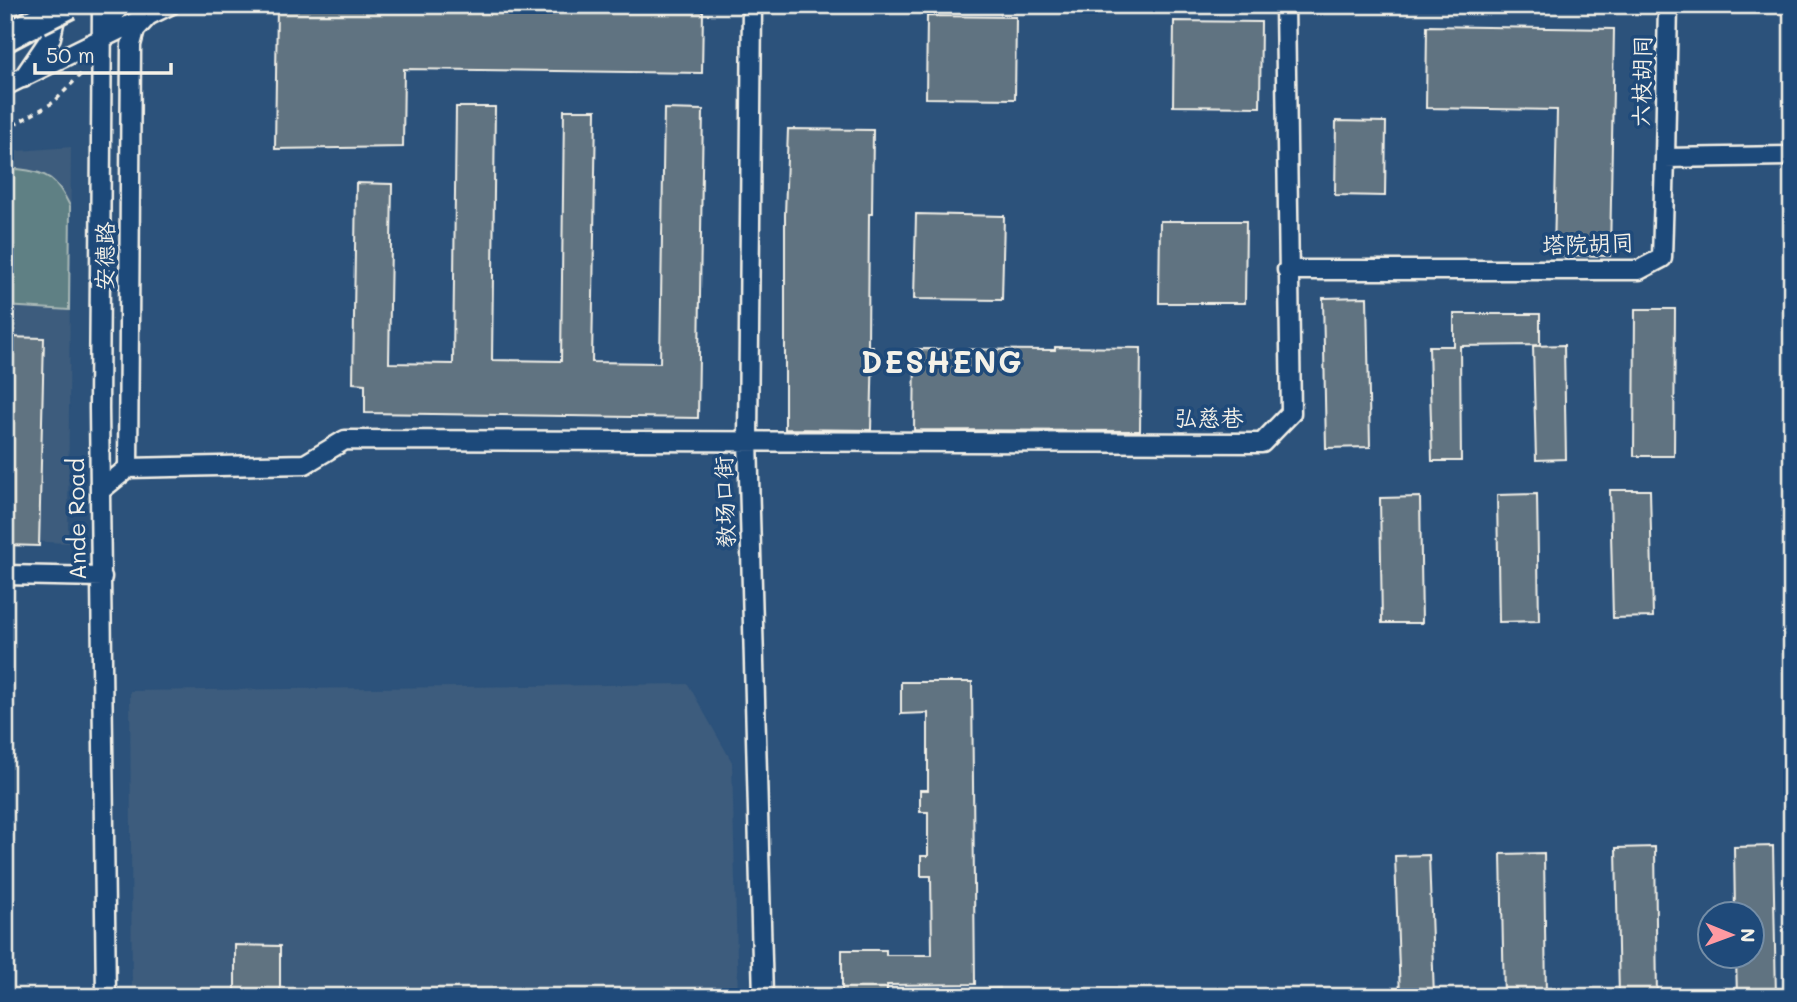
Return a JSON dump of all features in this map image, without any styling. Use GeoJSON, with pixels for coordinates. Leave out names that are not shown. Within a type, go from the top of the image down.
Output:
{"type":"FeatureCollection","features":[{"type":"Feature","properties":{"kind":"highway"},"geometry":{"type":"LineString","coordinates":[[5,38],[69,5]]}},
{"type":"Feature","properties":{"kind":"street"},"geometry":{"type":"LineString","coordinates":[[13,83],[51,37],[58,5]]}},
{"type":"Feature","properties":{"kind":"street","name":"Ande Road"},"geometry":{"type":"LineString","coordinates":[[102,5],[102,577],[106,997]]}},
{"type":"Feature","properties":{"kind":"street"},"geometry":{"type":"LineString","coordinates":[[102,40],[118,5]]}},
{"type":"Feature","properties":{"kind":"street"},"geometry":{"type":"LineString","coordinates":[[13,83],[170,5]]}},
{"type":"Feature","properties":{"kind":"street","name":"教场口街"},"geometry":{"type":"LineString","coordinates":[[752,5],[748,439],[763,997]]}},
{"type":"Feature","properties":{"kind":"street","name":"弘慈巷"},"geometry":{"type":"LineString","coordinates":[[128,468],[305,464],[345,440],[748,439],[1262,443],[1291,413],[1285,5]]}},
{"type":"Feature","properties":{"kind":"street","name":"六枝胡同"},"geometry":{"type":"LineString","coordinates":[[1665,158],[1668,5]]}},
{"type":"Feature","properties":{"kind":"street","name":"安德路"},"geometry":{"type":"LineString","coordinates":[[128,468],[131,44],[135,30],[148,16]]}},
{"type":"Feature","properties":{"kind":"street"},"geometry":{"type":"LineString","coordinates":[[1665,158],[1792,156]]}},
{"type":"Feature","properties":{"kind":"street","name":"塔院胡同"},"geometry":{"type":"LineString","coordinates":[[1287,270],[1639,270],[1662,258],[1665,158]]}},
{"type":"Feature","properties":{"kind":"street"},"geometry":{"type":"LineString","coordinates":[[102,490],[128,468]]}},
{"type":"Feature","properties":{"kind":"street"},"geometry":{"type":"LineString","coordinates":[[5,575],[102,577]]}},
{"type":"Feature","properties":{"kind":"path"},"geometry":{"type":"LineString","coordinates":[[5,130],[42,110],[68,89],[86,67],[102,40]]}},
{"type":"Feature","properties":{"kind":"shaded area"},"geometry":{"type":"Polygon","coordinates":[[[71,147],[68,543],[5,540],[5,152],[71,147]]]}},
{"type":"Feature","properties":{"kind":"shaded area"},"geometry":{"type":"Polygon","coordinates":[[[688,684],[732,762],[738,997],[132,997],[130,691],[688,684]]]}},
{"type":"Feature","properties":{"kind":"green space"},"geometry":{"type":"Polygon","coordinates":[[[5,170],[37,172],[50,178],[61,189],[70,206],[69,310],[5,306],[5,170]]]}},
{"type":"Feature","properties":{"kind":"green space"},"geometry":{"type":"Polygon","coordinates":[[[1000,988],[1000,997],[907,997],[907,993],[1000,988]]]}},
{"type":"Feature","properties":{"kind":"building"},"geometry":{"type":"Polygon","coordinates":[[[277,5],[703,11],[702,73],[404,69],[403,147],[275,149],[277,5]]]}},
{"type":"Feature","properties":{"kind":"building"},"geometry":{"type":"Polygon","coordinates":[[[927,16],[1016,17],[1015,99],[926,98],[927,16]]]}},
{"type":"Feature","properties":{"kind":"building"},"geometry":{"type":"Polygon","coordinates":[[[1174,21],[1261,22],[1260,107],[1173,106],[1174,21]]]}},
{"type":"Feature","properties":{"kind":"building"},"geometry":{"type":"Polygon","coordinates":[[[1427,26],[1614,29],[1610,256],[1554,255],[1557,110],[1426,108],[1427,26]]]}},
{"type":"Feature","properties":{"kind":"building"},"geometry":{"type":"Polygon","coordinates":[[[456,107],[495,107],[492,360],[561,361],[564,110],[596,110],[592,362],[660,363],[664,109],[703,110],[698,418],[365,413],[365,384],[353,383],[356,183],[392,184],[389,363],[453,364],[456,107]]]}},
{"type":"Feature","properties":{"kind":"building"},"geometry":{"type":"Polygon","coordinates":[[[1336,121],[1386,122],[1385,196],[1335,195],[1336,121]]]}},
{"type":"Feature","properties":{"kind":"building"},"geometry":{"type":"Polygon","coordinates":[[[788,129],[873,130],[868,346],[873,346],[871,430],[785,429],[785,215],[788,129]]]}},
{"type":"Feature","properties":{"kind":"building"},"geometry":{"type":"Polygon","coordinates":[[[916,214],[1004,216],[1002,300],[914,299],[916,214]]]}},
{"type":"Feature","properties":{"kind":"building"},"geometry":{"type":"Polygon","coordinates":[[[1160,221],[1246,221],[1245,303],[1159,303],[1160,221]]]}},
{"type":"Feature","properties":{"kind":"building"},"geometry":{"type":"Polygon","coordinates":[[[1367,297],[1370,447],[1326,448],[1323,298],[1367,297]]]}},
{"type":"Feature","properties":{"kind":"building"},"geometry":{"type":"Polygon","coordinates":[[[1635,309],[1675,309],[1674,456],[1634,456],[1635,309]]]}},
{"type":"Feature","properties":{"kind":"building"},"geometry":{"type":"Polygon","coordinates":[[[1454,314],[1540,314],[1540,345],[1460,346],[1461,461],[1432,461],[1429,346],[1454,346],[1454,314]]]}},
{"type":"Feature","properties":{"kind":"building"},"geometry":{"type":"Polygon","coordinates":[[[5,337],[44,338],[39,546],[5,545],[5,337]]]}},
{"type":"Feature","properties":{"kind":"building"},"geometry":{"type":"Polygon","coordinates":[[[1564,345],[1566,459],[1536,460],[1533,346],[1564,345]]]}},
{"type":"Feature","properties":{"kind":"building"},"geometry":{"type":"Polygon","coordinates":[[[1055,347],[1141,348],[1140,431],[914,430],[915,349],[1055,350],[1055,347]]]}},
{"type":"Feature","properties":{"kind":"building"},"geometry":{"type":"Polygon","coordinates":[[[1610,490],[1650,490],[1653,617],[1613,618],[1610,490]]]}},
{"type":"Feature","properties":{"kind":"building"},"geometry":{"type":"Polygon","coordinates":[[[1537,494],[1539,621],[1499,622],[1497,495],[1537,494]]]}},
{"type":"Feature","properties":{"kind":"building"},"geometry":{"type":"Polygon","coordinates":[[[1420,497],[1422,623],[1382,623],[1380,498],[1420,497]]]}},
{"type":"Feature","properties":{"kind":"building"},"geometry":{"type":"Polygon","coordinates":[[[901,682],[972,682],[975,984],[887,985],[887,997],[842,997],[842,950],[886,950],[886,955],[932,955],[931,876],[921,876],[921,856],[928,856],[928,812],[920,812],[920,790],[928,790],[928,713],[901,714],[901,682]]]}},
{"type":"Feature","properties":{"kind":"building"},"geometry":{"type":"Polygon","coordinates":[[[1773,846],[1776,997],[1737,997],[1736,970],[1766,970],[1766,900],[1735,900],[1734,847],[1773,846]]]}},
{"type":"Feature","properties":{"kind":"building"},"geometry":{"type":"Polygon","coordinates":[[[1655,847],[1657,997],[1619,997],[1616,848],[1655,847]]]}},
{"type":"Feature","properties":{"kind":"building"},"geometry":{"type":"Polygon","coordinates":[[[1544,853],[1546,997],[1504,997],[1501,854],[1544,853]]]}},
{"type":"Feature","properties":{"kind":"building"},"geometry":{"type":"Polygon","coordinates":[[[1429,855],[1434,997],[1400,997],[1395,856],[1429,855]]]}},
{"type":"Feature","properties":{"kind":"building"},"geometry":{"type":"Polygon","coordinates":[[[235,945],[280,946],[280,997],[235,997],[235,945]]]}},
{"type":"Feature","properties":{"kind":"district","name":"DESHENG"},"geometry":{"type":"Point","coordinates":[942,363]}}]}
